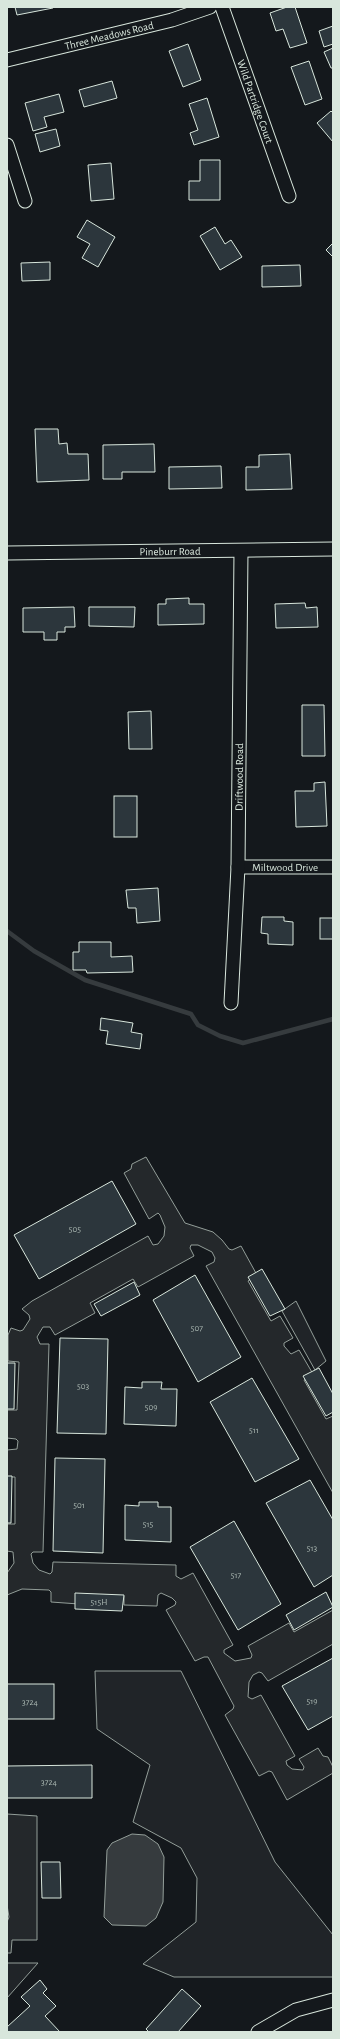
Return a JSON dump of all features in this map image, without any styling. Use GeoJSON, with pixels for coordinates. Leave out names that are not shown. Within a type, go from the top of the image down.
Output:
{"type":"FeatureCollection","features":[{"type":"Feature","properties":{"kind":"street","name":"Three Meadows Road"},"geometry":{"type":"LineString","coordinates":[[7,60],[172,20],[210,7]]}},
{"type":"Feature","properties":{"kind":"street","name":"Wild Partridge Court"},"geometry":{"type":"LineString","coordinates":[[222,7],[290,196]]}},
{"type":"Feature","properties":{"kind":"street"},"geometry":{"type":"LineString","coordinates":[[7,145],[25,201]]}},
{"type":"Feature","properties":{"kind":"street","name":"Pineburr Road"},"geometry":{"type":"LineString","coordinates":[[7,553],[333,549]]}},
{"type":"Feature","properties":{"kind":"street","name":"Driftwood Road"},"geometry":{"type":"LineString","coordinates":[[231,1003],[238,867],[241,551]]}},
{"type":"Feature","properties":{"kind":"street","name":"Miltwood Drive"},"geometry":{"type":"LineString","coordinates":[[238,867],[333,867]]}},
{"type":"Feature","properties":{"kind":"street"},"geometry":{"type":"LineString","coordinates":[[258,2032],[296,2010],[333,2000]]}},
{"type":"Feature","properties":{"kind":"shaded area"},"geometry":{"type":"Polygon","coordinates":[[[146,1157],[185,1223],[213,1232],[229,1249],[232,1250],[241,1246],[257,1275],[248,1281],[271,1321],[280,1316],[293,1338],[284,1343],[284,1346],[291,1354],[299,1350],[313,1374],[304,1380],[326,1419],[333,1416],[333,1493],[206,1266],[214,1262],[215,1258],[212,1252],[198,1245],[191,1245],[190,1248],[194,1256],[138,1287],[133,1279],[90,1303],[95,1313],[55,1335],[50,1327],[43,1327],[37,1337],[40,1344],[49,1344],[43,1552],[33,1552],[31,1554],[33,1563],[39,1570],[50,1574],[52,1572],[53,1562],[176,1565],[176,1576],[181,1579],[193,1573],[233,1645],[224,1650],[224,1653],[235,1661],[251,1658],[252,1655],[248,1646],[289,1623],[294,1632],[333,1610],[333,1644],[268,1681],[262,1673],[259,1672],[253,1675],[249,1682],[248,1697],[252,1699],[261,1695],[295,1756],[286,1761],[287,1765],[292,1769],[303,1770],[304,1767],[299,1759],[318,1748],[323,1756],[328,1757],[333,1767],[333,1773],[287,1800],[272,1772],[269,1771],[259,1776],[225,1715],[233,1709],[234,1706],[208,1657],[195,1661],[166,1610],[175,1605],[176,1602],[172,1598],[161,1593],[158,1595],[157,1606],[124,1605],[124,1596],[79,1595],[79,1604],[51,1602],[51,1592],[49,1590],[22,1589],[7,1595],[7,1573],[14,1563],[13,1552],[7,1551],[7,1524],[15,1524],[15,1477],[7,1477],[7,1450],[17,1449],[18,1441],[16,1439],[7,1438],[7,1410],[17,1410],[19,1362],[8,1361],[8,1335],[11,1328],[20,1331],[23,1330],[30,1319],[29,1315],[22,1309],[32,1301],[148,1236],[153,1245],[158,1244],[164,1236],[165,1227],[160,1215],[158,1213],[149,1219],[124,1173],[131,1169],[132,1164],[146,1157]]]}},
{"type":"Feature","properties":{"kind":"shaded area"},"geometry":{"type":"Polygon","coordinates":[[[296,1301],[326,1361],[315,1370],[282,1311],[296,1301]]]}},
{"type":"Feature","properties":{"kind":"shaded area"},"geometry":{"type":"Polygon","coordinates":[[[95,1671],[181,1671],[275,1862],[333,1935],[333,1977],[174,1977],[143,1964],[196,1922],[197,1878],[181,1848],[133,1822],[150,1765],[97,1729],[95,1671]]]}},
{"type":"Feature","properties":{"kind":"shaded area"},"geometry":{"type":"Polygon","coordinates":[[[7,1814],[37,1816],[37,1940],[12,1940],[11,1953],[7,1953],[7,1922],[9,1917],[7,1905],[7,1814]]]}},
{"type":"Feature","properties":{"kind":"shaded area"},"geometry":{"type":"Polygon","coordinates":[[[132,1834],[145,1835],[158,1844],[164,1857],[163,1902],[156,1918],[146,1926],[112,1925],[104,1917],[107,1850],[112,1843],[132,1834]]]}},
{"type":"Feature","properties":{"kind":"shaded area"},"geometry":{"type":"Polygon","coordinates":[[[7,1963],[38,1963],[7,1998],[7,1963]]]}},
{"type":"Feature","properties":{"kind":"building"},"geometry":{"type":"Polygon","coordinates":[[[15,7],[53,7],[53,8],[17,15],[15,7]]]}},
{"type":"Feature","properties":{"kind":"building"},"geometry":{"type":"Polygon","coordinates":[[[287,7],[295,7],[307,43],[290,48],[283,29],[276,31],[270,13],[287,7]]]}},
{"type":"Feature","properties":{"kind":"building"},"geometry":{"type":"Polygon","coordinates":[[[333,26],[333,44],[324,47],[319,31],[333,26]]]}},
{"type":"Feature","properties":{"kind":"building"},"geometry":{"type":"Polygon","coordinates":[[[188,44],[201,80],[183,87],[169,51],[188,44]]]}},
{"type":"Feature","properties":{"kind":"building"},"geometry":{"type":"Polygon","coordinates":[[[333,48],[333,68],[331,68],[324,52],[333,48]]]}},
{"type":"Feature","properties":{"kind":"building"},"geometry":{"type":"Polygon","coordinates":[[[309,61],[322,99],[305,105],[291,67],[309,61]]]}},
{"type":"Feature","properties":{"kind":"building"},"geometry":{"type":"Polygon","coordinates":[[[112,81],[117,98],[84,107],[79,90],[112,81]]]}},
{"type":"Feature","properties":{"kind":"building"},"geometry":{"type":"Polygon","coordinates":[[[59,94],[64,112],[44,117],[47,127],[33,131],[25,103],[59,94]]]}},
{"type":"Feature","properties":{"kind":"building"},"geometry":{"type":"Polygon","coordinates":[[[207,98],[219,137],[194,145],[190,133],[198,130],[189,104],[207,98]]]}},
{"type":"Feature","properties":{"kind":"building"},"geometry":{"type":"Polygon","coordinates":[[[331,111],[333,113],[333,142],[317,123],[331,111]]]}},
{"type":"Feature","properties":{"kind":"building"},"geometry":{"type":"Polygon","coordinates":[[[56,129],[60,146],[40,152],[35,134],[56,129]]]}},
{"type":"Feature","properties":{"kind":"building"},"geometry":{"type":"Polygon","coordinates":[[[200,160],[220,160],[220,200],[189,200],[189,181],[200,181],[200,160]]]}},
{"type":"Feature","properties":{"kind":"building"},"geometry":{"type":"Polygon","coordinates":[[[111,163],[114,199],[91,201],[88,165],[111,163]]]}},
{"type":"Feature","properties":{"kind":"building"},"geometry":{"type":"Polygon","coordinates":[[[87,220],[115,237],[98,267],[82,258],[90,244],[77,237],[87,220]]]}},
{"type":"Feature","properties":{"kind":"building"},"geometry":{"type":"Polygon","coordinates":[[[215,227],[225,244],[231,240],[242,257],[220,270],[200,236],[215,227]]]}},
{"type":"Feature","properties":{"kind":"building"},"geometry":{"type":"Polygon","coordinates":[[[333,243],[333,257],[326,250],[333,243]]]}},
{"type":"Feature","properties":{"kind":"building"},"geometry":{"type":"Polygon","coordinates":[[[50,262],[50,280],[22,281],[21,263],[50,262]]]}},
{"type":"Feature","properties":{"kind":"building"},"geometry":{"type":"Polygon","coordinates":[[[300,265],[301,286],[262,287],[262,266],[300,265]]]}},
{"type":"Feature","properties":{"kind":"building"},"geometry":{"type":"Polygon","coordinates":[[[35,429],[58,429],[59,444],[67,443],[68,454],[88,454],[89,480],[37,482],[35,429]]]}},
{"type":"Feature","properties":{"kind":"building"},"geometry":{"type":"Polygon","coordinates":[[[154,444],[155,472],[122,472],[122,479],[103,479],[103,445],[154,444]]]}},
{"type":"Feature","properties":{"kind":"building"},"geometry":{"type":"Polygon","coordinates":[[[290,454],[292,489],[246,490],[246,467],[259,467],[259,455],[290,454]]]}},
{"type":"Feature","properties":{"kind":"building"},"geometry":{"type":"Polygon","coordinates":[[[221,466],[222,488],[169,489],[169,467],[221,466]]]}},
{"type":"Feature","properties":{"kind":"building"},"geometry":{"type":"Polygon","coordinates":[[[189,598],[189,604],[204,604],[204,624],[158,625],[158,604],[166,604],[166,599],[189,598]]]}},
{"type":"Feature","properties":{"kind":"building"},"geometry":{"type":"Polygon","coordinates":[[[305,603],[306,608],[317,607],[318,627],[276,628],[275,604],[305,603]]]}},
{"type":"Feature","properties":{"kind":"building"},"geometry":{"type":"Polygon","coordinates":[[[74,607],[75,627],[65,627],[65,632],[57,632],[57,640],[44,640],[44,632],[23,632],[23,608],[74,607]]]}},
{"type":"Feature","properties":{"kind":"building"},"geometry":{"type":"Polygon","coordinates":[[[89,607],[135,607],[134,627],[89,626],[89,607]]]}},
{"type":"Feature","properties":{"kind":"building"},"geometry":{"type":"Polygon","coordinates":[[[302,705],[324,705],[325,756],[302,756],[302,705]]]}},
{"type":"Feature","properties":{"kind":"building"},"geometry":{"type":"Polygon","coordinates":[[[151,711],[152,749],[129,749],[128,712],[151,711]]]}},
{"type":"Feature","properties":{"kind":"building"},"geometry":{"type":"Polygon","coordinates":[[[325,782],[327,826],[296,827],[295,791],[314,791],[314,783],[325,782]]]}},
{"type":"Feature","properties":{"kind":"building"},"geometry":{"type":"Polygon","coordinates":[[[114,796],[137,796],[137,837],[114,837],[114,796]]]}},
{"type":"Feature","properties":{"kind":"building"},"geometry":{"type":"Polygon","coordinates":[[[158,888],[160,921],[137,923],[136,908],[128,908],[126,890],[158,888]]]}},
{"type":"Feature","properties":{"kind":"building"},"geometry":{"type":"Polygon","coordinates":[[[262,917],[284,917],[284,921],[293,922],[293,945],[268,944],[268,934],[261,933],[262,917]]]}},
{"type":"Feature","properties":{"kind":"building"},"geometry":{"type":"Polygon","coordinates":[[[320,918],[333,918],[333,939],[320,939],[320,918]]]}},
{"type":"Feature","properties":{"kind":"building"},"geometry":{"type":"Polygon","coordinates":[[[79,942],[111,942],[111,957],[132,956],[133,972],[87,973],[86,970],[73,970],[73,952],[79,952],[79,942]]]}},
{"type":"Feature","properties":{"kind":"building"},"geometry":{"type":"Polygon","coordinates":[[[101,1018],[133,1023],[131,1032],[142,1034],[140,1049],[106,1044],[108,1031],[100,1030],[101,1018]]]}},
{"type":"Feature","properties":{"kind":"building"},"geometry":{"type":"Polygon","coordinates":[[[112,1181],[136,1224],[39,1279],[14,1235],[112,1181]]]}},
{"type":"Feature","properties":{"kind":"building"},"geometry":{"type":"Polygon","coordinates":[[[262,1269],[285,1309],[270,1316],[248,1277],[262,1269]]]}},
{"type":"Feature","properties":{"kind":"building"},"geometry":{"type":"Polygon","coordinates":[[[195,1275],[241,1357],[198,1382],[153,1300],[195,1275]]]}},
{"type":"Feature","properties":{"kind":"building"},"geometry":{"type":"Polygon","coordinates":[[[134,1282],[140,1295],[101,1316],[94,1304],[134,1282]]]}},
{"type":"Feature","properties":{"kind":"building"},"geometry":{"type":"Polygon","coordinates":[[[60,1338],[108,1339],[106,1434],[57,1433],[60,1338]]]}},
{"type":"Feature","properties":{"kind":"building"},"geometry":{"type":"Polygon","coordinates":[[[7,1363],[15,1363],[14,1409],[7,1409],[7,1363]]]}},
{"type":"Feature","properties":{"kind":"building"},"geometry":{"type":"Polygon","coordinates":[[[319,1368],[333,1394],[333,1412],[326,1416],[303,1376],[319,1368]]]}},
{"type":"Feature","properties":{"kind":"building"},"geometry":{"type":"Polygon","coordinates":[[[252,1378],[299,1459],[255,1482],[210,1402],[252,1378]]]}},
{"type":"Feature","properties":{"kind":"building"},"geometry":{"type":"Polygon","coordinates":[[[142,1382],[162,1382],[161,1389],[177,1389],[176,1426],[124,1424],[125,1387],[142,1388],[142,1382]]]}},
{"type":"Feature","properties":{"kind":"building"},"geometry":{"type":"Polygon","coordinates":[[[55,1458],[105,1459],[103,1553],[53,1551],[55,1458]]]}},
{"type":"Feature","properties":{"kind":"building"},"geometry":{"type":"Polygon","coordinates":[[[7,1476],[12,1476],[11,1523],[7,1523],[7,1476]]]}},
{"type":"Feature","properties":{"kind":"building"},"geometry":{"type":"Polygon","coordinates":[[[310,1480],[333,1520],[333,1575],[314,1587],[266,1503],[310,1480]]]}},
{"type":"Feature","properties":{"kind":"building"},"geometry":{"type":"Polygon","coordinates":[[[139,1502],[158,1502],[158,1507],[171,1507],[171,1542],[125,1540],[125,1505],[139,1506],[139,1502]]]}},
{"type":"Feature","properties":{"kind":"building"},"geometry":{"type":"Polygon","coordinates":[[[234,1521],[281,1604],[238,1630],[190,1547],[234,1521]]]}},
{"type":"Feature","properties":{"kind":"building"},"geometry":{"type":"Polygon","coordinates":[[[326,1592],[333,1607],[294,1630],[286,1615],[326,1592]]]}},
{"type":"Feature","properties":{"kind":"building"},"geometry":{"type":"Polygon","coordinates":[[[75,1593],[124,1595],[122,1611],[75,1609],[75,1593]]]}},
{"type":"Feature","properties":{"kind":"building"},"geometry":{"type":"Polygon","coordinates":[[[333,1658],[333,1716],[308,1730],[282,1686],[333,1658]]]}},
{"type":"Feature","properties":{"kind":"building"},"geometry":{"type":"Polygon","coordinates":[[[7,1684],[54,1684],[54,1719],[7,1719],[7,1684]]]}},
{"type":"Feature","properties":{"kind":"building"},"geometry":{"type":"Polygon","coordinates":[[[92,1765],[92,1798],[7,1798],[7,1766],[92,1765]]]}},
{"type":"Feature","properties":{"kind":"building"},"geometry":{"type":"Polygon","coordinates":[[[41,1862],[60,1862],[61,1898],[42,1898],[41,1862]]]}},
{"type":"Feature","properties":{"kind":"building"},"geometry":{"type":"Polygon","coordinates":[[[40,1980],[47,1989],[43,1993],[56,2006],[45,2016],[60,2032],[7,2032],[7,2027],[30,2006],[21,1997],[40,1980]]]}},
{"type":"Feature","properties":{"kind":"building"},"geometry":{"type":"Polygon","coordinates":[[[182,1989],[201,2006],[178,2032],[149,2032],[146,2029],[182,1989]]]}},
{"type":"Feature","properties":{"kind":"waterway"},"geometry":{"type":"LineString","coordinates":[[7,931],[34,951],[85,980],[191,1014],[198,1025],[220,1036],[243,1043],[333,1019]]}}]}
